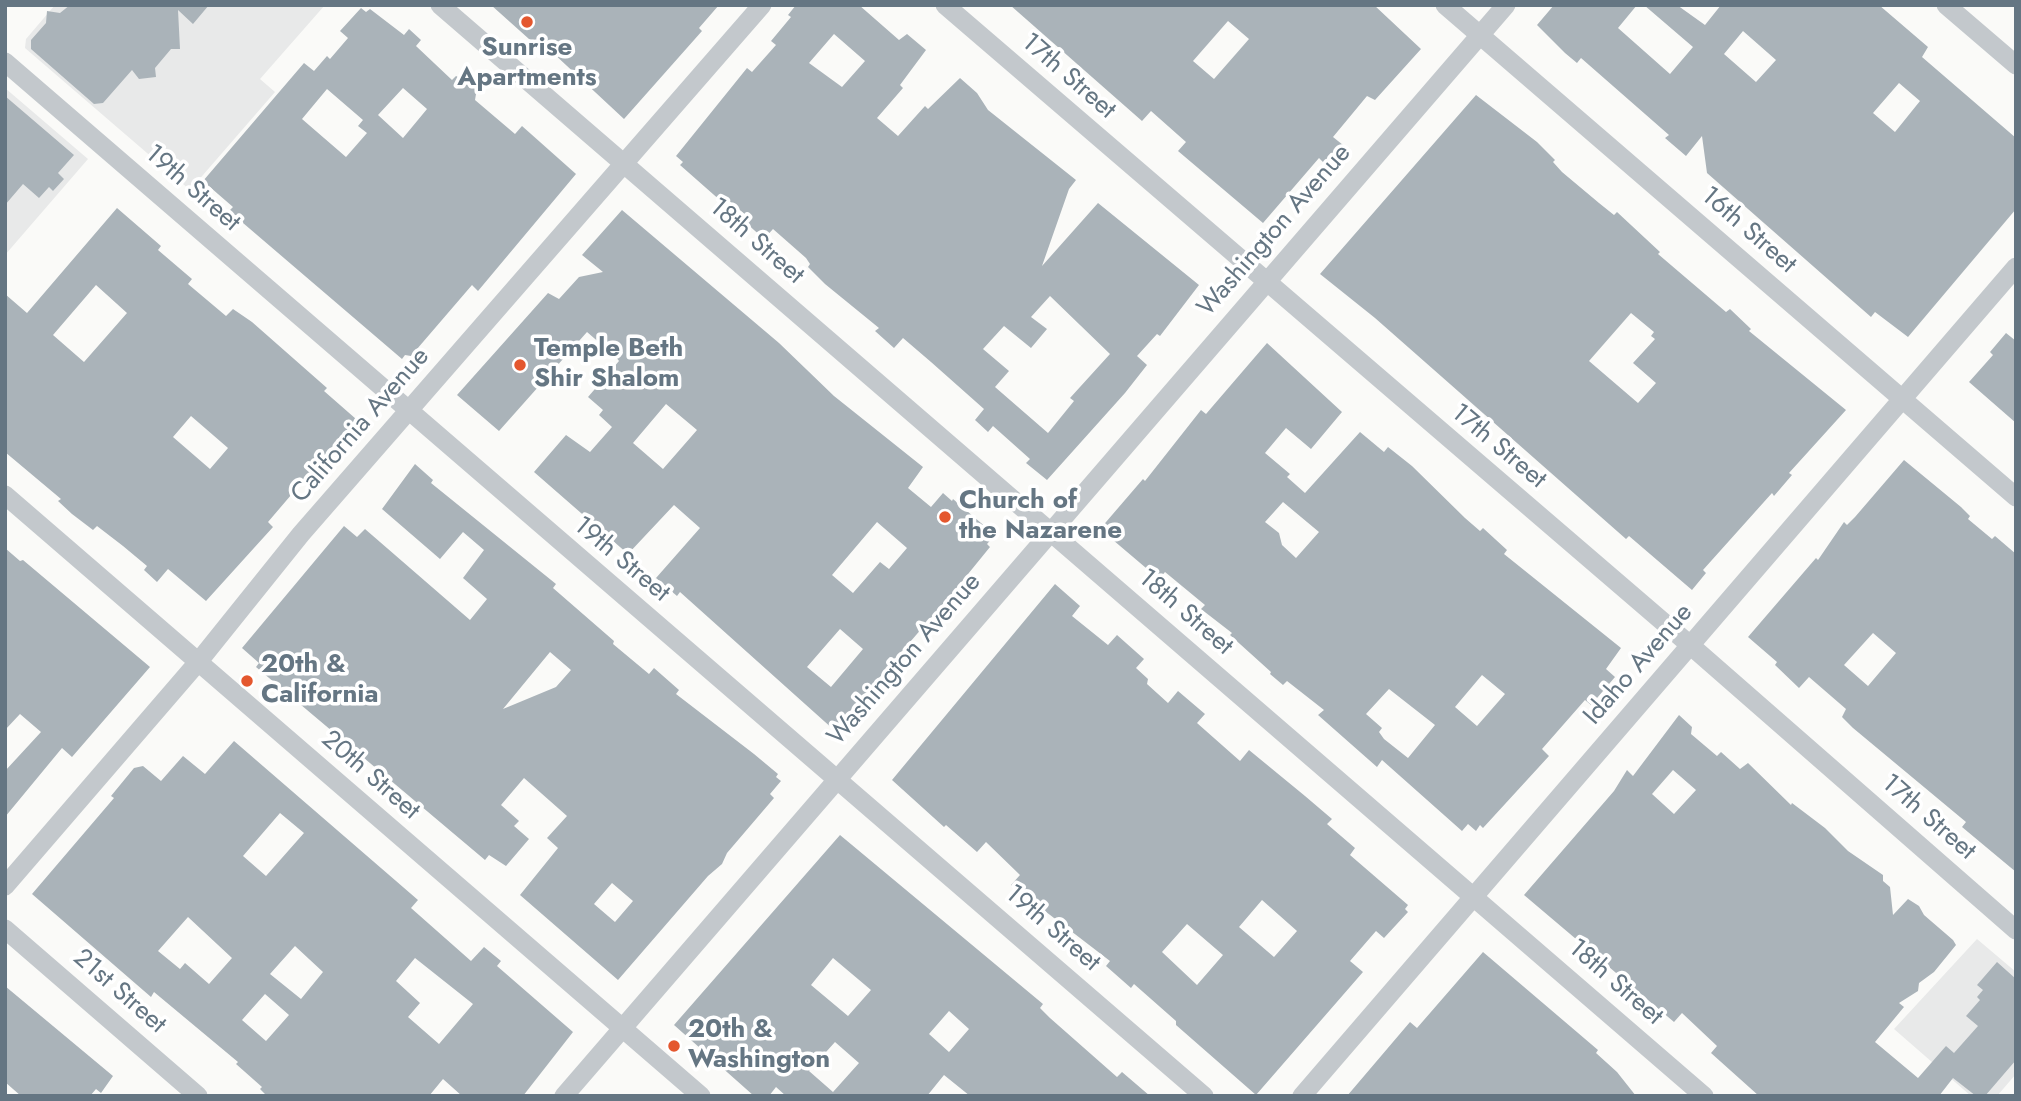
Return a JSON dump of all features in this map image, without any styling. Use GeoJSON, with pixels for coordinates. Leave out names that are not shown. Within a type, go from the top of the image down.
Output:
{"type":"FeatureCollection","features":[{"type":"Feature","properties":{"kind":"street","name":"18th Street"},"geometry":{"type":"LineString","coordinates":[[440,5],[1704,1096]]}},
{"type":"Feature","properties":{"kind":"street","name":"California Avenue"},"geometry":{"type":"LineString","coordinates":[[5,886],[199,661],[301,534],[762,5]]}},
{"type":"Feature","properties":{"kind":"street","name":"17th Street"},"geometry":{"type":"LineString","coordinates":[[946,5],[1690,645],[2016,930]]}},
{"type":"Feature","properties":{"kind":"street","name":"16th Street"},"geometry":{"type":"LineString","coordinates":[[1445,5],[2016,497]]}},
{"type":"Feature","properties":{"kind":"street","name":"Washington Avenue"},"geometry":{"type":"LineString","coordinates":[[564,1096],[1506,5]]}},
{"type":"Feature","properties":{"kind":"street"},"geometry":{"type":"LineString","coordinates":[[1946,5],[2016,65]]}},
{"type":"Feature","properties":{"kind":"street","name":"19th Street"},"geometry":{"type":"LineString","coordinates":[[5,62],[1204,1096]]}},
{"type":"Feature","properties":{"kind":"street","name":"Idaho Avenue"},"geometry":{"type":"LineString","coordinates":[[1302,1096],[2016,267]]}},
{"type":"Feature","properties":{"kind":"street","name":"20th Street"},"geometry":{"type":"LineString","coordinates":[[5,495],[701,1096]]}},
{"type":"Feature","properties":{"kind":"street","name":"21st Street"},"geometry":{"type":"LineString","coordinates":[[5,929],[198,1096]]}},
{"type":"Feature","properties":{"kind":"shaded area"},"geometry":{"type":"Polygon","coordinates":[[[55,5],[325,5],[260,79],[275,92],[190,190],[25,48],[26,39],[55,5]]]}},
{"type":"Feature","properties":{"kind":"shaded area"},"geometry":{"type":"Polygon","coordinates":[[[5,88],[88,159],[5,255],[5,88]]]}},
{"type":"Feature","properties":{"kind":"shaded area"},"geometry":{"type":"Polygon","coordinates":[[[1977,939],[2016,972],[2016,1074],[1997,1096],[1971,1096],[1894,1029],[1977,939]]]}},
{"type":"Feature","properties":{"kind":"building"},"geometry":{"type":"Polygon","coordinates":[[[70,5],[209,5],[193,24],[178,10],[180,49],[171,49],[155,68],[156,77],[139,79],[132,70],[103,103],[94,104],[31,49],[31,40],[46,23],[47,11],[60,13],[70,5]]]}},
{"type":"Feature","properties":{"kind":"building"},"geometry":{"type":"Polygon","coordinates":[[[491,5],[719,5],[699,28],[702,31],[624,119],[552,52],[529,39],[491,5]]]}},
{"type":"Feature","properties":{"kind":"building"},"geometry":{"type":"Polygon","coordinates":[[[796,5],[859,5],[899,40],[907,34],[926,50],[900,85],[903,88],[877,118],[898,136],[925,106],[928,109],[960,78],[977,93],[988,110],[1076,180],[1069,189],[1042,266],[1098,203],[1199,285],[1160,336],[1157,334],[1137,356],[1147,365],[1047,480],[1026,463],[1030,459],[993,426],[988,432],[975,420],[984,409],[931,362],[903,338],[894,348],[875,331],[879,328],[825,284],[808,267],[810,264],[806,258],[773,229],[764,239],[744,221],[748,217],[726,198],[722,202],[680,165],[683,162],[676,156],[747,68],[752,72],[776,45],[771,41],[791,17],[788,15],[796,5]],[[834,34],[809,63],[842,87],[865,61],[834,34]],[[1050,296],[1031,317],[1047,329],[1031,348],[1004,326],[983,349],[1009,371],[995,387],[1048,433],[1074,401],[1070,398],[1110,354],[1050,296]]]}},
{"type":"Feature","properties":{"kind":"building"},"geometry":{"type":"Polygon","coordinates":[[[1010,5],[1374,5],[1421,49],[1375,100],[1367,96],[1333,137],[1343,145],[1326,165],[1319,158],[1263,223],[1178,151],[1186,142],[1151,111],[1142,121],[1010,5]],[[1228,21],[1193,61],[1214,79],[1249,39],[1228,21]]]}},
{"type":"Feature","properties":{"kind":"building"},"geometry":{"type":"Polygon","coordinates":[[[1554,5],[1637,5],[1618,28],[1670,74],[1693,47],[1644,5],[1677,5],[1705,25],[1721,5],[1879,5],[1928,47],[1922,57],[2016,138],[2016,209],[1908,337],[1875,312],[1871,317],[1707,173],[1702,136],[1686,156],[1665,138],[1669,135],[1581,58],[1577,63],[1565,53],[1537,25],[1554,5]],[[1743,31],[1724,54],[1756,82],[1776,60],[1743,31]],[[1899,83],[1873,113],[1895,132],[1920,101],[1899,83]]]}},
{"type":"Feature","properties":{"kind":"building"},"geometry":{"type":"Polygon","coordinates":[[[361,8],[366,12],[370,9],[404,35],[409,29],[421,40],[416,46],[452,80],[456,76],[462,79],[464,77],[477,88],[475,100],[515,134],[522,126],[576,174],[478,291],[472,285],[411,356],[405,355],[402,359],[229,211],[233,207],[203,181],[304,63],[314,71],[327,56],[330,59],[348,38],[340,31],[361,8]],[[403,88],[378,115],[403,138],[427,109],[403,88]],[[327,89],[302,119],[346,157],[367,133],[358,126],[363,120],[327,89]]]}},
{"type":"Feature","properties":{"kind":"building"},"geometry":{"type":"Polygon","coordinates":[[[1476,95],[1537,142],[1555,160],[1553,162],[1562,172],[1614,215],[1617,212],[1660,252],[1658,254],[1726,312],[1730,309],[1751,329],[1749,331],[1846,410],[1789,473],[1792,475],[1774,496],[1772,493],[1703,570],[1706,573],[1692,590],[1629,536],[1626,539],[1375,318],[1320,274],[1476,95]],[[1631,313],[1589,361],[1638,403],[1656,383],[1633,363],[1655,339],[1651,336],[1654,332],[1631,313]]]}},
{"type":"Feature","properties":{"kind":"building"},"geometry":{"type":"Polygon","coordinates":[[[5,96],[74,155],[58,173],[64,179],[53,191],[49,187],[39,198],[23,184],[5,205],[5,96]]]}},
{"type":"Feature","properties":{"kind":"building"},"geometry":{"type":"Polygon","coordinates":[[[117,208],[161,246],[158,250],[192,279],[188,284],[226,316],[233,309],[252,322],[327,388],[324,391],[356,419],[268,522],[273,527],[206,601],[168,569],[157,582],[144,570],[147,566],[97,526],[93,530],[72,514],[58,501],[61,499],[5,452],[5,294],[27,313],[117,208]],[[96,285],[53,335],[84,362],[127,313],[96,285]],[[191,416],[173,437],[210,469],[228,448],[191,416]]]}},
{"type":"Feature","properties":{"kind":"building"},"geometry":{"type":"Polygon","coordinates":[[[622,210],[779,343],[834,396],[923,467],[908,488],[931,507],[943,493],[995,535],[987,544],[990,547],[955,590],[834,730],[680,592],[677,596],[656,578],[700,528],[674,505],[628,554],[534,472],[566,435],[590,452],[612,427],[599,415],[603,410],[588,397],[619,361],[616,357],[587,332],[499,431],[457,395],[548,293],[559,299],[579,277],[603,272],[582,255],[622,210]],[[666,404],[633,443],[663,469],[697,430],[666,404]],[[877,522],[832,575],[853,593],[880,562],[889,569],[907,548],[877,522]],[[840,629],[807,667],[831,687],[863,649],[840,629]]]}},
{"type":"Feature","properties":{"kind":"building"},"geometry":{"type":"Polygon","coordinates":[[[2006,333],[2016,341],[2016,423],[1969,382],[1993,355],[1990,352],[2006,333]]]}},
{"type":"Feature","properties":{"kind":"building"},"geometry":{"type":"Polygon","coordinates":[[[1267,343],[1342,412],[1311,449],[1286,428],[1265,453],[1290,474],[1287,477],[1305,493],[1360,432],[1384,452],[1388,447],[1412,466],[1465,518],[1480,531],[1483,528],[1507,550],[1504,554],[1621,648],[1606,669],[1615,677],[1591,705],[1585,700],[1542,749],[1549,756],[1483,828],[1480,825],[1476,831],[1468,824],[1462,831],[1382,760],[1377,767],[1318,715],[1324,710],[1287,681],[1283,685],[1270,674],[1271,672],[1230,635],[1232,633],[1201,609],[1205,605],[1165,572],[1159,579],[1100,529],[1143,479],[1145,481],[1201,410],[1206,414],[1267,343]],[[1283,502],[1265,522],[1279,533],[1282,545],[1296,558],[1319,532],[1283,502]],[[1482,675],[1455,707],[1477,726],[1505,694],[1482,675]],[[1389,689],[1366,714],[1382,728],[1379,732],[1384,739],[1408,758],[1435,725],[1389,689]]]}},
{"type":"Feature","properties":{"kind":"building"},"geometry":{"type":"Polygon","coordinates":[[[1904,460],[1961,507],[1970,516],[1968,519],[1992,539],[1995,536],[2016,554],[2016,872],[1962,827],[1966,822],[1853,728],[1842,717],[1846,709],[1809,677],[1799,688],[1775,665],[1777,662],[1748,637],[1816,558],[1818,560],[1844,522],[1847,525],[1904,460]],[[1873,633],[1844,665],[1868,686],[1896,653],[1873,633]]]}},
{"type":"Feature","properties":{"kind":"building"},"geometry":{"type":"Polygon","coordinates":[[[415,464],[433,480],[431,483],[556,584],[553,588],[614,641],[613,644],[649,674],[654,668],[679,690],[676,694],[778,774],[776,777],[781,781],[770,794],[774,798],[727,853],[722,864],[708,876],[618,980],[520,895],[558,848],[547,838],[567,816],[524,778],[501,805],[519,821],[514,826],[529,839],[506,866],[489,855],[485,860],[256,667],[259,663],[242,648],[344,526],[357,537],[365,529],[470,620],[487,599],[463,578],[484,550],[463,532],[440,559],[382,509],[415,464]],[[550,652],[503,709],[556,687],[571,670],[550,652]],[[612,883],[594,904],[615,922],[633,901],[612,883]]]}},
{"type":"Feature","properties":{"kind":"building"},"geometry":{"type":"Polygon","coordinates":[[[5,548],[20,561],[23,560],[150,667],[72,757],[62,748],[5,817],[5,771],[41,732],[20,714],[5,730],[5,548]]]}},
{"type":"Feature","properties":{"kind":"building"},"geometry":{"type":"Polygon","coordinates":[[[1055,584],[1080,606],[1072,616],[1108,645],[1117,635],[1144,659],[1136,668],[1148,679],[1147,684],[1168,703],[1178,691],[1205,714],[1197,723],[1240,761],[1249,750],[1332,819],[1327,824],[1355,848],[1350,855],[1408,905],[1405,909],[1408,912],[1384,938],[1376,931],[1350,961],[1363,972],[1256,1095],[1134,984],[1131,988],[1106,966],[1110,961],[1011,885],[1020,875],[986,842],[977,852],[946,825],[944,827],[892,780],[1055,584]],[[1262,900],[1239,927],[1274,957],[1297,931],[1262,900]],[[1187,924],[1162,952],[1197,985],[1223,955],[1187,924]]]}},
{"type":"Feature","properties":{"kind":"building"},"geometry":{"type":"Polygon","coordinates":[[[1679,715],[1692,727],[1691,734],[1717,756],[1721,752],[1740,769],[1748,763],[1791,805],[1792,803],[1825,828],[1848,851],[1883,875],[1883,881],[1890,887],[1893,915],[1908,899],[1919,906],[1924,915],[1956,945],[1934,972],[1919,983],[1918,991],[1899,1003],[1904,1007],[1875,1042],[1918,1078],[1946,1046],[1954,1053],[1978,1026],[1966,1016],[1980,1000],[1977,997],[1983,990],[1977,985],[1997,962],[2016,979],[2016,1060],[1985,1096],[1976,1096],[1953,1078],[1939,1096],[1759,1096],[1711,1053],[1717,1046],[1682,1013],[1674,1022],[1524,895],[1614,791],[1627,770],[1633,776],[1679,715]],[[1673,770],[1652,794],[1674,814],[1696,790],[1673,770]]]}},
{"type":"Feature","properties":{"kind":"building"},"geometry":{"type":"Polygon","coordinates":[[[234,741],[418,900],[411,908],[471,961],[484,947],[501,961],[497,966],[573,1032],[523,1096],[462,1096],[443,1079],[429,1096],[267,1096],[260,1089],[262,1087],[236,1064],[238,1062],[154,992],[151,997],[32,894],[114,798],[111,796],[134,768],[143,766],[161,781],[183,756],[205,774],[234,741]],[[280,813],[243,856],[266,876],[304,833],[280,813]],[[188,917],[158,951],[180,969],[185,963],[209,984],[232,958],[188,917]],[[295,946],[270,974],[301,999],[323,972],[295,946]],[[415,958],[396,981],[420,1003],[408,1017],[439,1044],[473,1004],[415,958]],[[265,994],[242,1020],[266,1041],[289,1015],[265,994]]]}},
{"type":"Feature","properties":{"kind":"building"},"geometry":{"type":"Polygon","coordinates":[[[840,835],[1043,1004],[1040,1008],[1050,1018],[1117,1077],[1122,1072],[1150,1096],[970,1096],[944,1075],[927,1096],[786,1096],[776,1087],[769,1096],[754,1096],[674,1025],[840,835]],[[833,958],[811,985],[848,1016],[871,990],[833,958]],[[949,1011],[929,1034],[949,1052],[969,1029],[949,1011]],[[835,1042],[809,1071],[833,1092],[859,1063],[835,1042]]]}},
{"type":"Feature","properties":{"kind":"building"},"geometry":{"type":"Polygon","coordinates":[[[1483,952],[1598,1050],[1596,1053],[1617,1072],[1636,1096],[1347,1096],[1410,1022],[1417,1028],[1483,952]]]}},
{"type":"Feature","properties":{"kind":"building"},"geometry":{"type":"Polygon","coordinates":[[[5,986],[113,1076],[101,1093],[96,1089],[90,1096],[21,1096],[5,1082],[5,986]]]}},
{"type":"Feature","properties":{"kind":"place","name":"Sunrise Apartments"},"geometry":{"type":"Point","coordinates":[527,22]}},
{"type":"Feature","properties":{"kind":"place","name":"Temple Beth Shir Shalom"},"geometry":{"type":"Point","coordinates":[520,365]}},
{"type":"Feature","properties":{"kind":"place","name":"Church of the Nazarene"},"geometry":{"type":"Point","coordinates":[945,517]}},
{"type":"Feature","properties":{"kind":"place","name":"20th & California"},"geometry":{"type":"Point","coordinates":[247,681]}},
{"type":"Feature","properties":{"kind":"place","name":"20th & Washington"},"geometry":{"type":"Point","coordinates":[674,1046]}}]}
